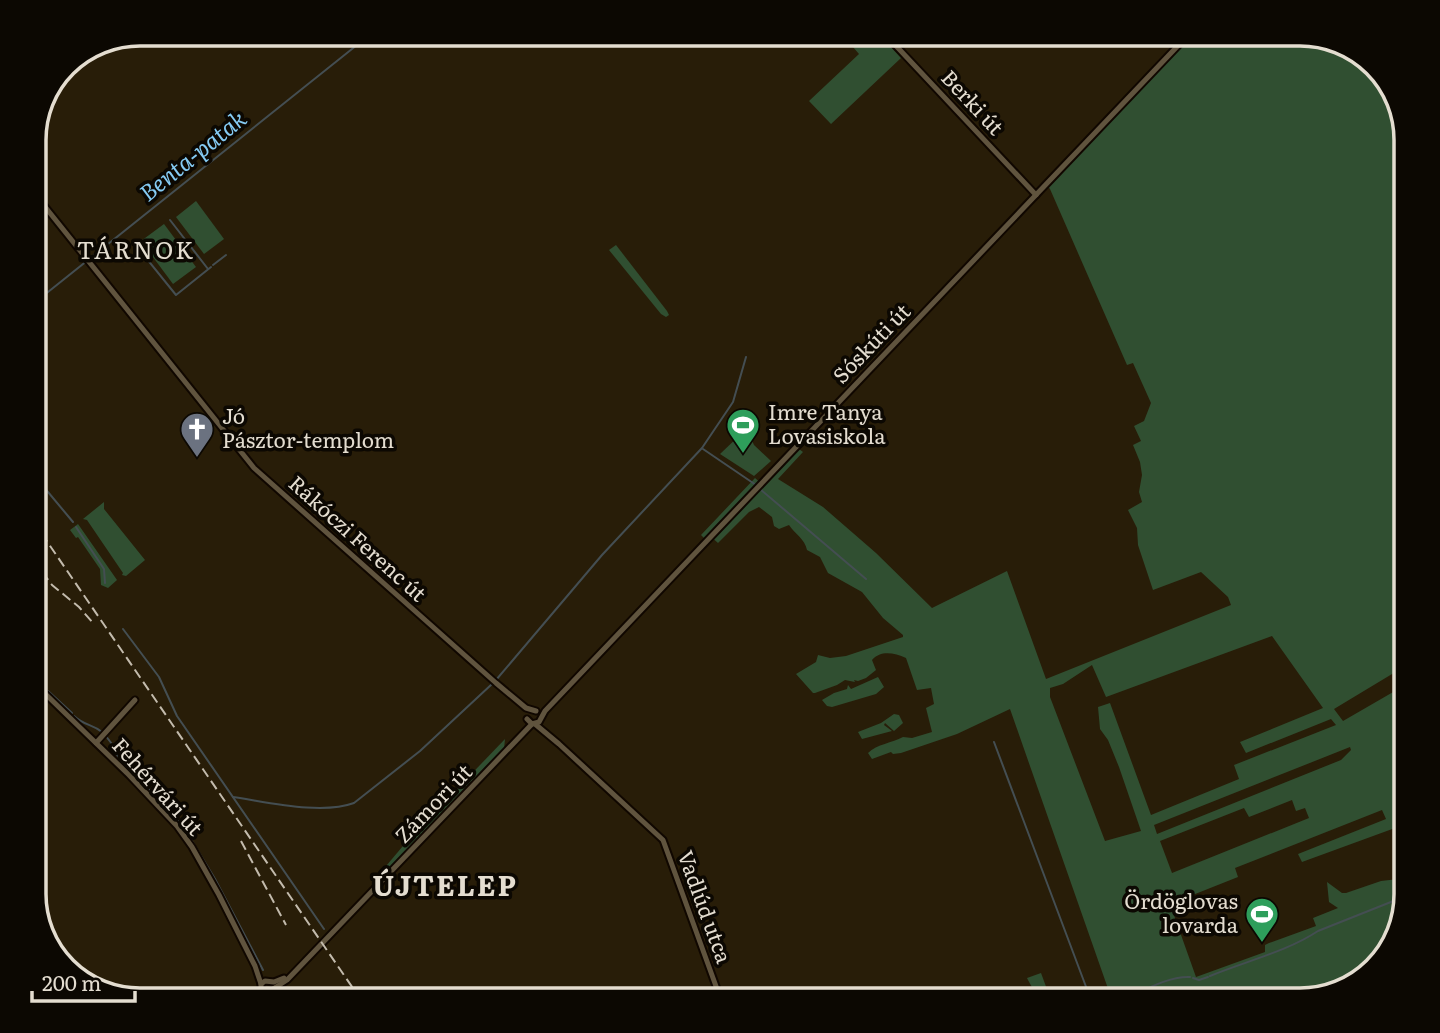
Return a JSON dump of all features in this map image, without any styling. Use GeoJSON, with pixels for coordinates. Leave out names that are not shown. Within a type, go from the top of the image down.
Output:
{"type":"FeatureCollection","features":[{"type":"Feature","properties":{"kind":"main road","name":"Berki út"},"geometry":{"type":"LineString","coordinates":[[896,46],[1036,195]]}},
{"type":"Feature","properties":{"kind":"main road","name":"Sóskúti út"},"geometry":{"type":"LineString","coordinates":[[534,718],[578,676],[1178,46]]}},
{"type":"Feature","properties":{"kind":"main road","name":"Rákóczi Ferenc út"},"geometry":{"type":"LineString","coordinates":[[46,209],[254,468],[494,681]]}},
{"type":"Feature","properties":{"kind":"main road","name":"Vadlúd utca"},"geometry":{"type":"LineString","coordinates":[[494,681],[663,840],[717,988]]}},
{"type":"Feature","properties":{"kind":"main road","name":"Fehérvári út"},"geometry":{"type":"LineString","coordinates":[[46,695],[154,800],[182,833],[214,886],[268,988]]}},
{"type":"Feature","properties":{"kind":"main road"},"geometry":{"type":"LineString","coordinates":[[96,743],[135,700]]}},
{"type":"Feature","properties":{"kind":"main road","name":"Zámori út"},"geometry":{"type":"LineString","coordinates":[[272,988],[290,976],[534,718]]}},
{"type":"Feature","properties":{"kind":"green space"},"geometry":{"type":"Polygon","coordinates":[[[852,46],[890,46],[901,58],[831,124],[809,101],[859,54],[852,46]]]}},
{"type":"Feature","properties":{"kind":"green space"},"geometry":{"type":"Polygon","coordinates":[[[1174,46],[1319,47],[1342,55],[1358,65],[1379,87],[1385,98],[1394,127],[1394,673],[1334,709],[1343,721],[1394,692],[1394,828],[1302,862],[1298,854],[1386,819],[1382,810],[1235,868],[1238,877],[1170,904],[1196,977],[1265,952],[1265,945],[1316,926],[1313,918],[1338,908],[1329,902],[1327,882],[1346,893],[1394,880],[1393,912],[1382,940],[1362,964],[1342,978],[1300,988],[1108,988],[1010,709],[957,734],[901,753],[891,752],[872,759],[868,753],[876,748],[903,737],[912,738],[932,732],[926,708],[934,704],[931,688],[917,690],[906,658],[892,654],[879,655],[872,660],[876,670],[866,678],[854,680],[855,682],[845,680],[815,693],[796,674],[816,662],[818,655],[830,658],[846,656],[903,635],[883,618],[862,592],[828,573],[820,557],[807,550],[789,525],[779,529],[774,526],[772,517],[759,507],[749,512],[718,543],[709,535],[705,539],[701,535],[755,478],[763,485],[799,449],[803,452],[778,479],[823,507],[876,553],[932,608],[1007,571],[1046,679],[1231,605],[1228,597],[1201,572],[1153,590],[1138,545],[1137,528],[1128,510],[1142,502],[1139,492],[1142,475],[1140,462],[1133,445],[1141,441],[1134,426],[1144,421],[1151,403],[1133,363],[1127,365],[1045,183],[1174,46]],[[1272,636],[1106,697],[1092,665],[1063,684],[1050,688],[1050,697],[1105,841],[1141,831],[1119,767],[1108,740],[1100,729],[1098,707],[1110,703],[1151,815],[1239,779],[1234,765],[1336,725],[1331,719],[1246,753],[1240,742],[1323,708],[1272,636]],[[1350,747],[1154,825],[1157,834],[1341,760],[1351,750],[1350,747]],[[1292,800],[1249,817],[1244,808],[1160,841],[1172,873],[1309,818],[1305,808],[1296,811],[1292,800]]]}},
{"type":"Feature","properties":{"kind":"green space"},"geometry":{"type":"Polygon","coordinates":[[[196,201],[224,239],[204,254],[176,217],[196,201]]]}},
{"type":"Feature","properties":{"kind":"green space"},"geometry":{"type":"Polygon","coordinates":[[[164,224],[196,267],[173,284],[141,241],[164,224]]]}},
{"type":"Feature","properties":{"kind":"green space"},"geometry":{"type":"Polygon","coordinates":[[[616,245],[669,315],[666,317],[661,314],[609,250],[616,245]]]}},
{"type":"Feature","properties":{"kind":"green space","name":"Imre Tanya Lovasiskola"},"geometry":{"type":"Polygon","coordinates":[[[741,434],[747,438],[750,436],[754,445],[771,461],[754,476],[720,454],[741,434]]]}},
{"type":"Feature","properties":{"kind":"green space"},"geometry":{"type":"Polygon","coordinates":[[[104,502],[104,509],[145,560],[126,576],[122,575],[87,520],[83,519],[104,502]]]}},
{"type":"Feature","properties":{"kind":"green space"},"geometry":{"type":"Polygon","coordinates":[[[78,524],[117,580],[108,588],[101,585],[100,569],[70,530],[78,524]]]}},
{"type":"Feature","properties":{"kind":"green space"},"geometry":{"type":"Polygon","coordinates":[[[878,677],[884,687],[876,694],[832,707],[822,700],[847,689],[848,685],[851,689],[878,677]]]}},
{"type":"Feature","properties":{"kind":"green space"},"geometry":{"type":"Polygon","coordinates":[[[894,714],[899,715],[903,723],[894,731],[885,723],[892,731],[862,739],[858,732],[881,723],[894,714]]]}},
{"type":"Feature","properties":{"kind":"green space"},"geometry":{"type":"Polygon","coordinates":[[[505,739],[504,749],[384,875],[381,872],[408,840],[505,739]]]}},
{"type":"Feature","properties":{"kind":"green space"},"geometry":{"type":"Polygon","coordinates":[[[1041,973],[1047,988],[1032,988],[1027,978],[1041,973]]]}},
{"type":"Feature","properties":{"kind":"waterway","name":"Benta-patak"},"geometry":{"type":"LineString","coordinates":[[46,294],[356,46]]}},
{"type":"Feature","properties":{"kind":"waterway"},"geometry":{"type":"LineString","coordinates":[[170,220],[208,269]]}},
{"type":"Feature","properties":{"kind":"waterway"},"geometry":{"type":"LineString","coordinates":[[134,243],[176,295],[211,267]]}},
{"type":"Feature","properties":{"kind":"waterway"},"geometry":{"type":"LineString","coordinates":[[213,265],[226,255]]}},
{"type":"Feature","properties":{"kind":"waterway"},"geometry":{"type":"LineString","coordinates":[[496,680],[602,555],[702,448],[733,402],[746,357]]}},
{"type":"Feature","properties":{"kind":"waterway"},"geometry":{"type":"LineString","coordinates":[[703,449],[756,485]]}},
{"type":"Feature","properties":{"kind":"waterway"},"geometry":{"type":"LineString","coordinates":[[760,489],[866,579]]}},
{"type":"Feature","properties":{"kind":"waterway"},"geometry":{"type":"LineString","coordinates":[[46,490],[73,522]]}},
{"type":"Feature","properties":{"kind":"waterway"},"geometry":{"type":"LineString","coordinates":[[76,527],[104,569],[105,583]]}},
{"type":"Feature","properties":{"kind":"waterway"},"geometry":{"type":"LineString","coordinates":[[123,629],[159,677],[177,716],[324,929]]}},
{"type":"Feature","properties":{"kind":"waterway"},"geometry":{"type":"LineString","coordinates":[[233,797],[310,808],[354,803],[420,751],[492,684]]}},
{"type":"Feature","properties":{"kind":"waterway"},"geometry":{"type":"LineString","coordinates":[[48,691],[72,713]]}},
{"type":"Feature","properties":{"kind":"waterway"},"geometry":{"type":"LineString","coordinates":[[74,716],[102,732]]}},
{"type":"Feature","properties":{"kind":"waterway"},"geometry":{"type":"LineString","coordinates":[[105,735],[117,755],[183,826],[215,879],[263,970]]}},
{"type":"Feature","properties":{"kind":"waterway"},"geometry":{"type":"LineString","coordinates":[[994,742],[1086,988]]}},
{"type":"Feature","properties":{"kind":"waterway"},"geometry":{"type":"LineString","coordinates":[[1210,976],[1279,951],[1318,931],[1394,901]]}},
{"type":"Feature","properties":{"kind":"waterway"},"geometry":{"type":"LineString","coordinates":[[1149,988],[1164,981],[1190,977]]}},
{"type":"Feature","properties":{"kind":"waterway"},"geometry":{"type":"LineString","coordinates":[[1193,978],[1199,980],[1208,977]]}},
{"type":"Feature","properties":{"kind":"railway"},"geometry":{"type":"LineString","coordinates":[[46,540],[353,988]]}},
{"type":"Feature","properties":{"kind":"railway"},"geometry":{"type":"LineString","coordinates":[[46,577],[94,624]]}},
{"type":"Feature","properties":{"kind":"railway"},"geometry":{"type":"LineString","coordinates":[[241,841],[286,925]]}},
{"type":"Feature","properties":{"kind":"place","name":"Imre Tanya Lovasiskola"},"geometry":{"type":"Point","coordinates":[743,455]}},
{"type":"Feature","properties":{"kind":"place","name":"Jó Pásztor-templom"},"geometry":{"type":"Point","coordinates":[197,459]}},
{"type":"Feature","properties":{"kind":"place","name":"Ördöglovas lovarda"},"geometry":{"type":"Point","coordinates":[1262,944]}},
{"type":"Feature","properties":{"kind":"district","name":"TÁRNOK"},"geometry":{"type":"Point","coordinates":[136,251]}},
{"type":"Feature","properties":{"kind":"district","name":"ÚJTELEP"},"geometry":{"type":"Point","coordinates":[445,886]}}]}
